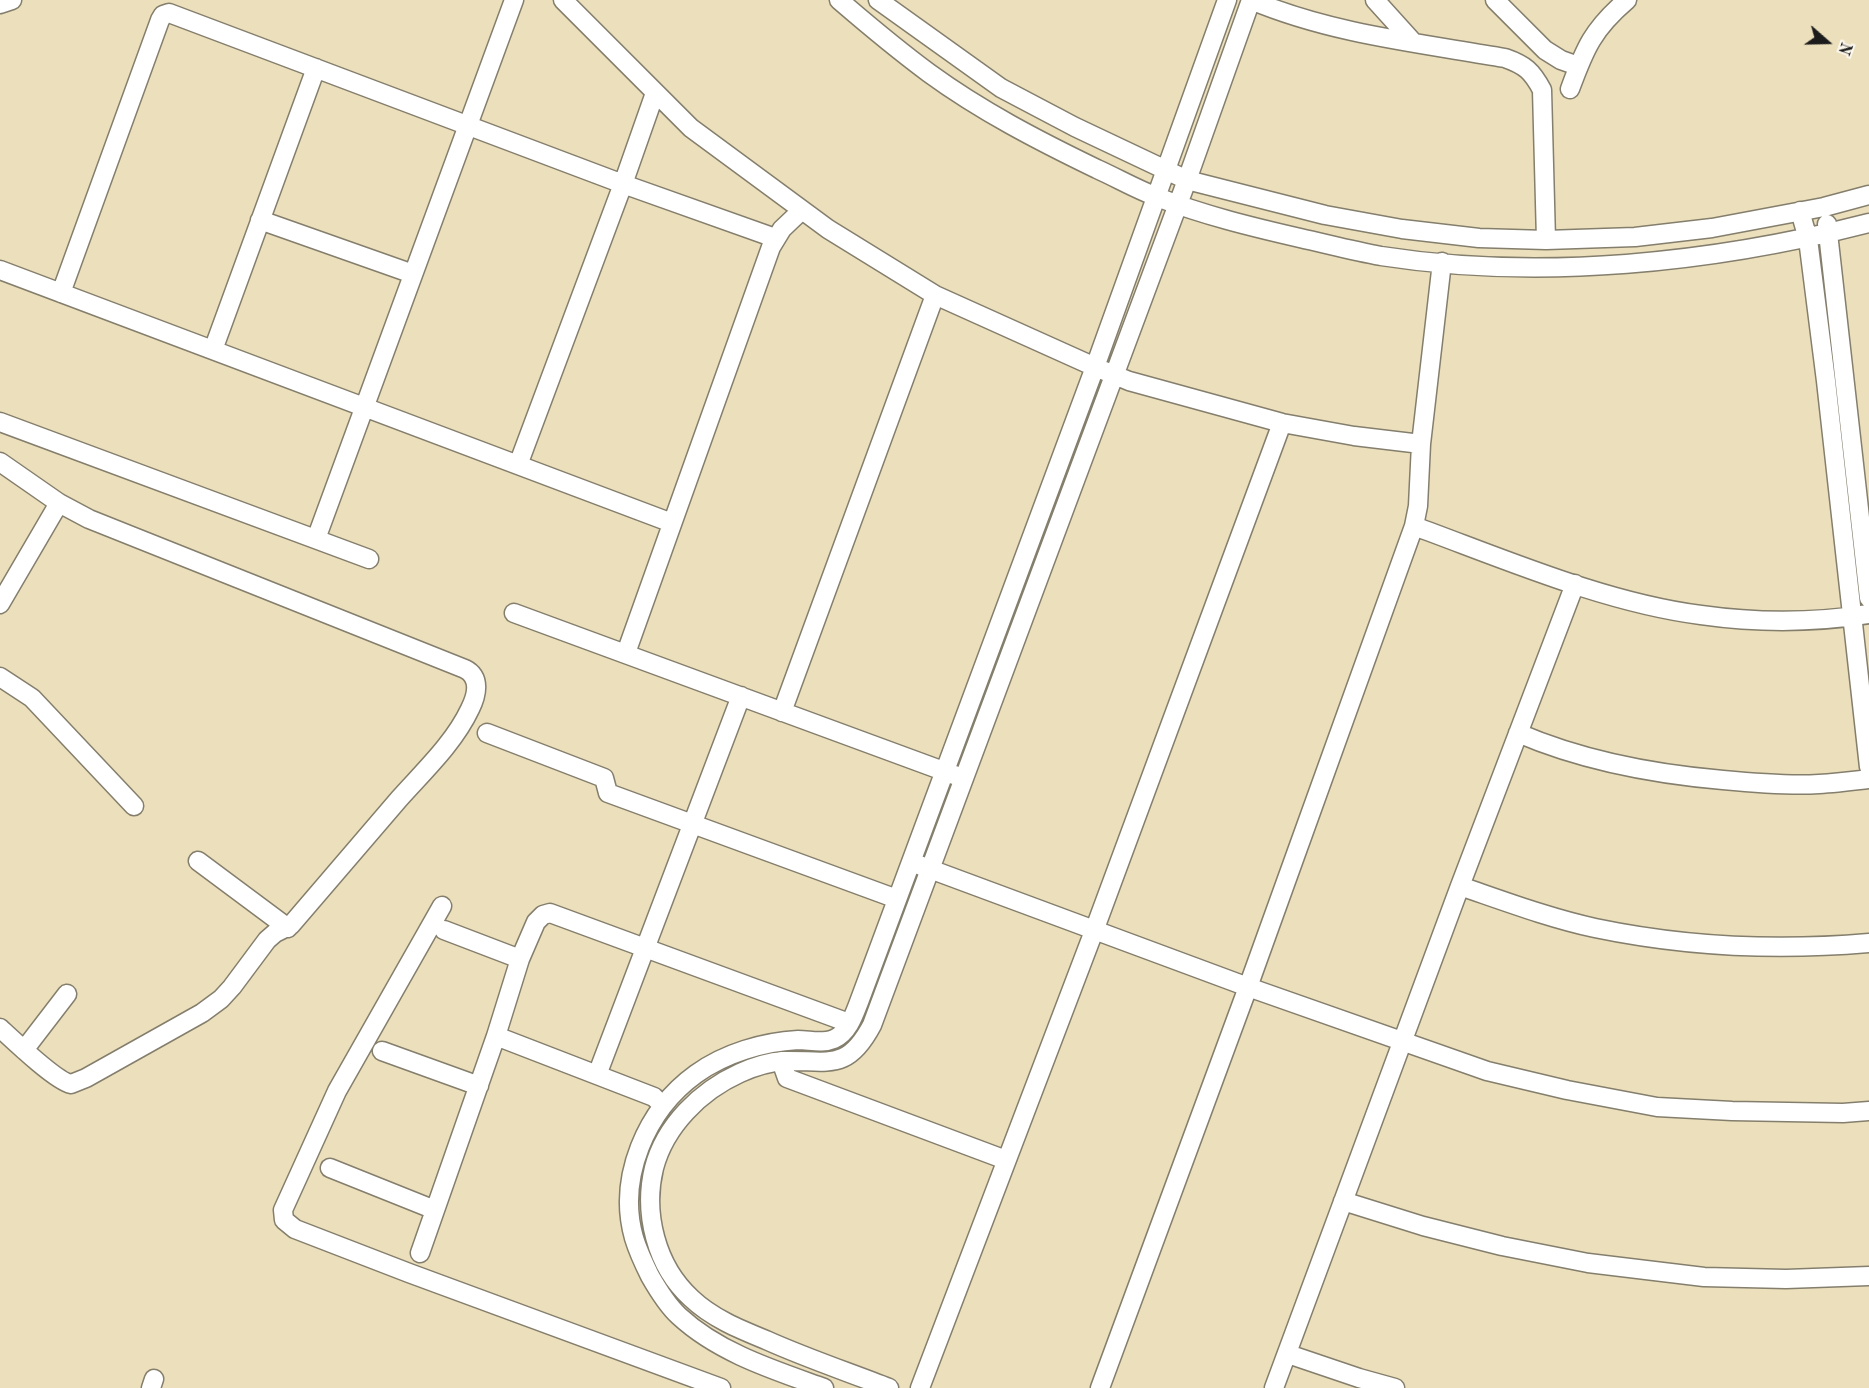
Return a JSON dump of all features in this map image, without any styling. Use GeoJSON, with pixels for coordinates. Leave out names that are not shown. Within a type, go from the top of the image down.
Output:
{"type":"FeatureCollection","features":[{"type":"Feature","properties":{"kind":"street"},"geometry":{"type":"LineString","coordinates":[[0,4],[12,0]]}},
{"type":"Feature","properties":{"kind":"street"},"geometry":{"type":"LineString","coordinates":[[316,539],[514,0]]}},
{"type":"Feature","properties":{"kind":"street"},"geometry":{"type":"LineString","coordinates":[[563,0],[691,128],[828,229],[935,295],[1129,381],[1281,423],[1354,436],[1421,444]]}},
{"type":"Feature","properties":{"kind":"street"},"geometry":{"type":"LineString","coordinates":[[839,0],[930,73],[996,117],[1156,197],[1271,232],[1381,256],[1442,262],[1545,267],[1628,264],[1710,255],[1808,239],[1869,223]]}},
{"type":"Feature","properties":{"kind":"street"},"geometry":{"type":"LineString","coordinates":[[878,0],[1001,88],[1075,128],[1187,180],[1325,215],[1402,229],[1479,238],[1546,240],[1635,237],[1712,228],[1824,207],[1869,195]]}},
{"type":"Feature","properties":{"kind":"street"},"geometry":{"type":"LineString","coordinates":[[824,1388],[779,1380],[721,1346],[677,1315],[659,1291],[643,1262],[634,1238],[630,1189],[639,1146],[663,1106],[678,1089],[696,1074],[718,1061],[762,1045],[798,1040],[821,1042],[835,1039],[843,1033],[849,1023],[946,773],[1227,0]]}},
{"type":"Feature","properties":{"kind":"street"},"geometry":{"type":"LineString","coordinates":[[889,1388],[785,1349],[727,1324],[690,1297],[674,1278],[653,1232],[650,1191],[653,1175],[658,1156],[678,1121],[705,1095],[740,1073],[781,1061],[815,1063],[845,1057],[862,1044],[872,1025],[1187,180],[1251,0],[1284,14],[1351,32],[1505,58],[1522,64],[1535,75],[1542,90],[1546,240]]}},
{"type":"Feature","properties":{"kind":"street"},"geometry":{"type":"LineString","coordinates":[[1374,0],[1413,42]]}},
{"type":"Feature","properties":{"kind":"street"},"geometry":{"type":"LineString","coordinates":[[1494,0],[1545,50],[1561,60],[1578,66]]}},
{"type":"Feature","properties":{"kind":"street"},"geometry":{"type":"LineString","coordinates":[[1570,89],[1588,43],[1599,27],[1627,0]]}},
{"type":"Feature","properties":{"kind":"street"},"geometry":{"type":"LineString","coordinates":[[61,293],[160,20],[163,15],[169,13],[623,184],[775,238]]}},
{"type":"Feature","properties":{"kind":"street"},"geometry":{"type":"LineString","coordinates":[[213,350],[316,68]]}},
{"type":"Feature","properties":{"kind":"street"},"geometry":{"type":"LineString","coordinates":[[518,465],[656,93]]}},
{"type":"Feature","properties":{"kind":"street"},"geometry":{"type":"LineString","coordinates":[[1824,207],[1869,598]]}},
{"type":"Feature","properties":{"kind":"street"},"geometry":{"type":"LineString","coordinates":[[626,653],[775,238],[801,210]]}},
{"type":"Feature","properties":{"kind":"street"},"geometry":{"type":"LineString","coordinates":[[1800,211],[1808,239],[1860,615],[1869,767]]}},
{"type":"Feature","properties":{"kind":"street"},"geometry":{"type":"LineString","coordinates":[[260,220],[413,274]]}},
{"type":"Feature","properties":{"kind":"street"},"geometry":{"type":"LineString","coordinates":[[1100,1388],[1248,987],[1414,526],[1418,506],[1421,444],[1442,262]]}},
{"type":"Feature","properties":{"kind":"street"},"geometry":{"type":"LineString","coordinates":[[0,270],[672,523]]}},
{"type":"Feature","properties":{"kind":"street"},"geometry":{"type":"LineString","coordinates":[[782,712],[935,295]]}},
{"type":"Feature","properties":{"kind":"street"},"geometry":{"type":"LineString","coordinates":[[0,422],[369,559]]}},
{"type":"Feature","properties":{"kind":"street"},"geometry":{"type":"LineString","coordinates":[[920,1388],[1094,931],[1281,423]]}},
{"type":"Feature","properties":{"kind":"street"},"geometry":{"type":"LineString","coordinates":[[0,462],[59,503],[89,519],[465,669],[472,672],[476,679],[476,692],[471,708],[449,743],[288,928],[275,933],[267,940],[232,987],[221,999],[202,1013],[86,1078],[71,1084],[66,1083],[24,1050],[0,1028]]}},
{"type":"Feature","properties":{"kind":"street"},"geometry":{"type":"LineString","coordinates":[[0,604],[59,503]]}},
{"type":"Feature","properties":{"kind":"street"},"geometry":{"type":"LineString","coordinates":[[1414,526],[1575,584],[1644,604],[1699,615],[1797,622],[1860,615]]}},
{"type":"Feature","properties":{"kind":"street"},"geometry":{"type":"LineString","coordinates":[[1274,1388],[1460,886],[1575,584]]}},
{"type":"Feature","properties":{"kind":"street"},"geometry":{"type":"LineString","coordinates":[[514,612],[964,778]]}},
{"type":"Feature","properties":{"kind":"street"},"geometry":{"type":"LineString","coordinates":[[0,677],[32,698],[134,806]]}},
{"type":"Feature","properties":{"kind":"street"},"geometry":{"type":"LineString","coordinates":[[597,1075],[741,696]]}},
{"type":"Feature","properties":{"kind":"street"},"geometry":{"type":"LineString","coordinates":[[487,733],[604,778],[608,793],[897,898]]}},
{"type":"Feature","properties":{"kind":"street"},"geometry":{"type":"LineString","coordinates":[[1518,734],[1607,763],[1676,776],[1761,784],[1818,784],[1869,779]]}},
{"type":"Feature","properties":{"kind":"street"},"geometry":{"type":"LineString","coordinates":[[198,861],[288,928]]}},
{"type":"Feature","properties":{"kind":"street"},"geometry":{"type":"LineString","coordinates":[[911,862],[1248,987],[1487,1071],[1567,1090],[1657,1107],[1754,1112],[1869,1111]]}},
{"type":"Feature","properties":{"kind":"street"},"geometry":{"type":"LineString","coordinates":[[1460,886],[1516,906],[1594,928],[1692,944],[1766,948],[1869,944]]}},
{"type":"Feature","properties":{"kind":"street"},"geometry":{"type":"LineString","coordinates":[[442,906],[337,1091],[283,1210],[284,1220],[295,1229],[409,1273],[721,1388]]}},
{"type":"Feature","properties":{"kind":"street"},"geometry":{"type":"LineString","coordinates":[[420,1253],[479,1086],[520,959],[536,922],[543,915],[550,913],[849,1023]]}},
{"type":"Feature","properties":{"kind":"street"},"geometry":{"type":"LineString","coordinates":[[444,930],[520,959]]}},
{"type":"Feature","properties":{"kind":"street"},"geometry":{"type":"LineString","coordinates":[[24,1050],[67,993]]}},
{"type":"Feature","properties":{"kind":"street"},"geometry":{"type":"LineString","coordinates":[[496,1036],[654,1097],[663,1106]]}},
{"type":"Feature","properties":{"kind":"street"},"geometry":{"type":"LineString","coordinates":[[382,1051],[479,1086]]}},
{"type":"Feature","properties":{"kind":"street"},"geometry":{"type":"LineString","coordinates":[[781,1061],[787,1078],[1006,1160]]}},
{"type":"Feature","properties":{"kind":"street"},"geometry":{"type":"LineString","coordinates":[[330,1168],[435,1210]]}},
{"type":"Feature","properties":{"kind":"street"},"geometry":{"type":"LineString","coordinates":[[1343,1201],[1457,1235],[1588,1263],[1704,1277],[1786,1280],[1869,1276]]}},
{"type":"Feature","properties":{"kind":"street"},"geometry":{"type":"LineString","coordinates":[[1288,1354],[1395,1388]]}}]}
